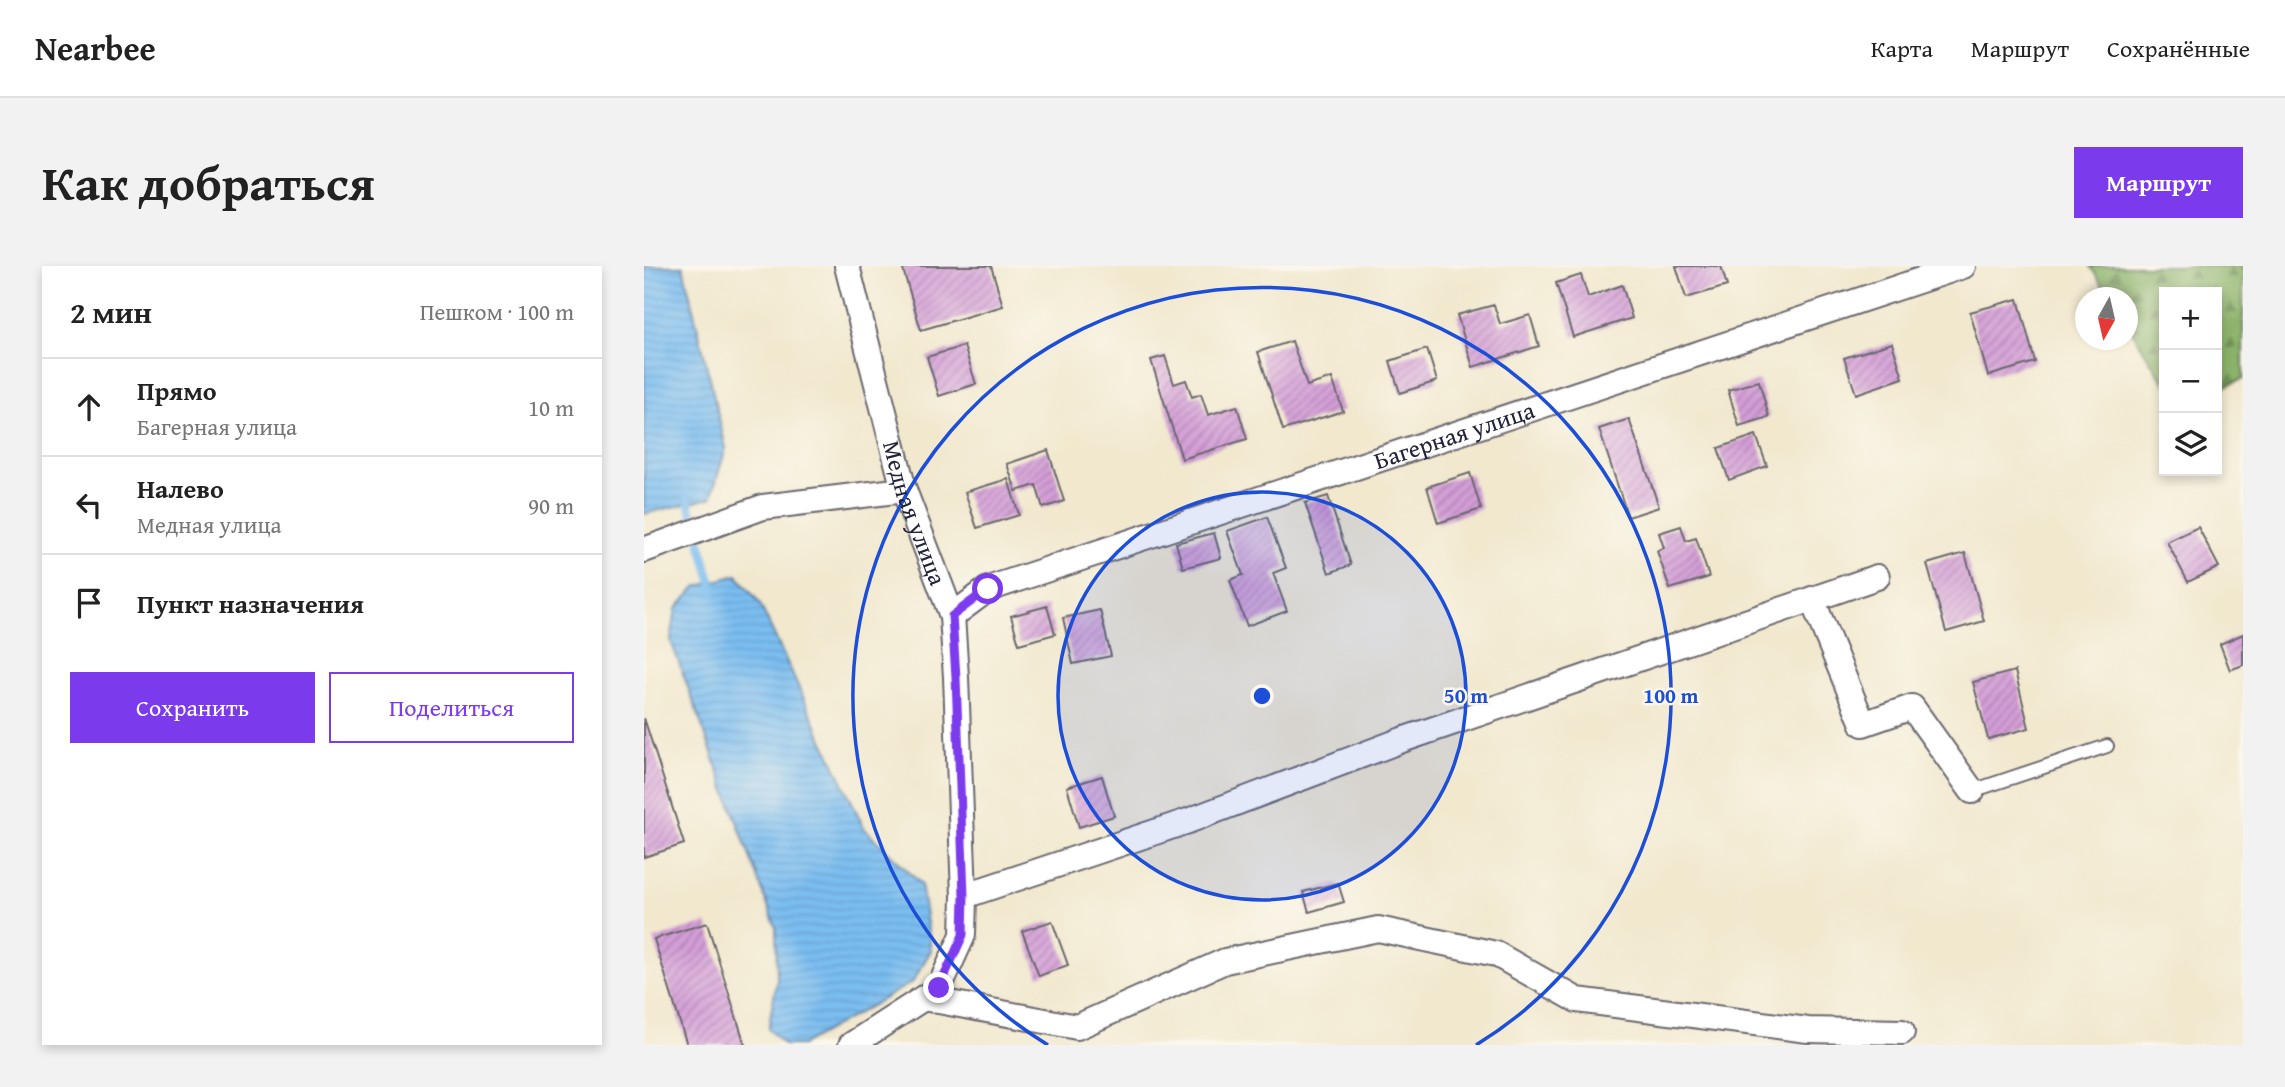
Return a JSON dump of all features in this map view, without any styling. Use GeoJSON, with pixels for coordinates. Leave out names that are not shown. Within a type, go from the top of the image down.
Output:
{"type":"FeatureCollection","features":[{"type":"Feature","properties":{"kind":"street","name":"Медная улица"},"geometry":{"type":"LineString","coordinates":[[847,266],[904,490],[952,616],[964,896],[963,935],[939,988],[850,1045]]}},
{"type":"Feature","properties":{"kind":"street","name":"Багерная улица"},"geometry":{"type":"LineString","coordinates":[[952,616],[988,589],[1963,266]]}},
{"type":"Feature","properties":{"kind":"street"},"geometry":{"type":"LineString","coordinates":[[644,550],[762,507],[904,490]]}},
{"type":"Feature","properties":{"kind":"street"},"geometry":{"type":"LineString","coordinates":[[964,896],[1188,821],[1402,740],[1877,578]]}},
{"type":"Feature","properties":{"kind":"street"},"geometry":{"type":"LineString","coordinates":[[1812,599],[1863,723],[1912,706],[1972,791]]}},
{"type":"Feature","properties":{"kind":"street"},"geometry":{"type":"LineString","coordinates":[[923,998],[1077,1027],[1225,961],[1378,929],[1496,954],[1577,1000],[1808,1030],[1902,1032]]}},
{"type":"Feature","properties":{"kind":"lane"},"geometry":{"type":"LineString","coordinates":[[1972,791],[2107,746]]}},
{"type":"Feature","properties":{"kind":"green space"},"geometry":{"type":"Polygon","coordinates":[[[2090,266],[2243,266],[2243,379],[2222,388],[2222,287],[2159,287],[2159,375],[2138,341],[2138,287],[2104,287],[2090,266]]]}},
{"type":"Feature","properties":{"kind":"water"},"geometry":{"type":"Polygon","coordinates":[[[644,266],[683,266],[726,448],[711,498],[644,514],[644,266]]]}},
{"type":"Feature","properties":{"kind":"water"},"geometry":{"type":"Polygon","coordinates":[[[737,575],[759,602],[864,828],[921,884],[931,950],[913,982],[802,1045],[784,1045],[768,1029],[777,980],[776,928],[671,641],[676,609],[696,587],[737,575]]]}},
{"type":"Feature","properties":{"kind":"building"},"geometry":{"type":"Polygon","coordinates":[[[902,266],[991,266],[1003,306],[921,330],[902,266]]]}},
{"type":"Feature","properties":{"kind":"building"},"geometry":{"type":"Polygon","coordinates":[[[1676,266],[1721,266],[1727,286],[1686,298],[1676,266]]]}},
{"type":"Feature","properties":{"kind":"building"},"geometry":{"type":"Polygon","coordinates":[[[1581,275],[1588,297],[1622,285],[1632,318],[1573,337],[1556,283],[1581,275]]]}},
{"type":"Feature","properties":{"kind":"building"},"geometry":{"type":"Polygon","coordinates":[[[2018,299],[2035,362],[1988,376],[1970,312],[2018,299]]]}},
{"type":"Feature","properties":{"kind":"building"},"geometry":{"type":"Polygon","coordinates":[[[1494,305],[1500,324],[1530,315],[1539,346],[1473,367],[1457,315],[1494,305]]]}},
{"type":"Feature","properties":{"kind":"building"},"geometry":{"type":"Polygon","coordinates":[[[1292,341],[1307,386],[1332,378],[1343,411],[1283,430],[1258,352],[1292,341]]]}},
{"type":"Feature","properties":{"kind":"building"},"geometry":{"type":"Polygon","coordinates":[[[1892,343],[1903,378],[1856,394],[1844,358],[1892,343]]]}},
{"type":"Feature","properties":{"kind":"building"},"geometry":{"type":"Polygon","coordinates":[[[964,346],[976,384],[939,396],[927,357],[964,346]]]}},
{"type":"Feature","properties":{"kind":"building"},"geometry":{"type":"Polygon","coordinates":[[[1427,349],[1437,381],[1400,393],[1390,361],[1427,349]]]}},
{"type":"Feature","properties":{"kind":"building"},"geometry":{"type":"Polygon","coordinates":[[[1165,356],[1174,384],[1186,380],[1192,397],[1201,394],[1208,415],[1237,406],[1247,439],[1182,459],[1151,360],[1165,356]]]}},
{"type":"Feature","properties":{"kind":"building"},"geometry":{"type":"Polygon","coordinates":[[[1759,381],[1769,417],[1739,426],[1728,390],[1759,381]]]}},
{"type":"Feature","properties":{"kind":"building"},"geometry":{"type":"Polygon","coordinates":[[[1629,419],[1659,507],[1628,517],[1599,429],[1629,419]]]}},
{"type":"Feature","properties":{"kind":"building"},"geometry":{"type":"Polygon","coordinates":[[[1756,435],[1767,466],[1729,480],[1718,448],[1756,435]]]}},
{"type":"Feature","properties":{"kind":"building"},"geometry":{"type":"Polygon","coordinates":[[[1048,450],[1064,501],[1043,508],[1036,485],[1016,491],[1007,464],[1048,450]]]}},
{"type":"Feature","properties":{"kind":"building"},"geometry":{"type":"Polygon","coordinates":[[[1470,473],[1481,509],[1438,523],[1427,487],[1470,473]]]}},
{"type":"Feature","properties":{"kind":"building"},"geometry":{"type":"Polygon","coordinates":[[[1008,479],[1019,515],[977,528],[965,492],[1008,479]]]}},
{"type":"Feature","properties":{"kind":"building"},"geometry":{"type":"Polygon","coordinates":[[[1328,496],[1351,565],[1329,573],[1305,503],[1328,496]]]}},
{"type":"Feature","properties":{"kind":"building"},"geometry":{"type":"Polygon","coordinates":[[[1267,517],[1286,568],[1273,573],[1287,611],[1247,626],[1230,580],[1243,575],[1227,531],[1267,517]]]}},
{"type":"Feature","properties":{"kind":"building"},"geometry":{"type":"Polygon","coordinates":[[[1681,526],[1686,541],[1696,538],[1709,577],[1670,589],[1657,551],[1664,548],[1659,533],[1681,526]]]}},
{"type":"Feature","properties":{"kind":"building"},"geometry":{"type":"Polygon","coordinates":[[[2198,527],[2219,567],[2188,582],[2167,542],[2198,527]]]}},
{"type":"Feature","properties":{"kind":"building"},"geometry":{"type":"Polygon","coordinates":[[[1214,533],[1221,558],[1183,568],[1176,543],[1214,533]]]}},
{"type":"Feature","properties":{"kind":"building"},"geometry":{"type":"Polygon","coordinates":[[[1965,553],[1984,621],[1946,632],[1927,564],[1965,553]]]}},
{"type":"Feature","properties":{"kind":"building"},"geometry":{"type":"Polygon","coordinates":[[[1047,606],[1055,634],[1019,644],[1011,616],[1047,606]]]}},
{"type":"Feature","properties":{"kind":"building"},"geometry":{"type":"Polygon","coordinates":[[[1100,610],[1111,656],[1073,664],[1063,618],[1100,610]]]}},
{"type":"Feature","properties":{"kind":"building"},"geometry":{"type":"Polygon","coordinates":[[[2243,634],[2243,665],[2230,670],[2220,644],[2243,634]]]}},
{"type":"Feature","properties":{"kind":"building"},"geometry":{"type":"Polygon","coordinates":[[[2015,671],[2029,728],[1988,739],[1973,682],[2015,671]]]}},
{"type":"Feature","properties":{"kind":"building"},"geometry":{"type":"Polygon","coordinates":[[[644,718],[684,844],[644,857],[644,718]]]}},
{"type":"Feature","properties":{"kind":"building"},"geometry":{"type":"Polygon","coordinates":[[[1102,776],[1114,816],[1079,827],[1067,787],[1102,776]]]}},
{"type":"Feature","properties":{"kind":"building"},"geometry":{"type":"Polygon","coordinates":[[[1338,883],[1344,902],[1309,912],[1303,892],[1338,883]]]}},
{"type":"Feature","properties":{"kind":"building"},"geometry":{"type":"Polygon","coordinates":[[[1052,921],[1068,965],[1039,976],[1022,931],[1052,921]]]}},
{"type":"Feature","properties":{"kind":"building"},"geometry":{"type":"Polygon","coordinates":[[[707,923],[745,1045],[687,1045],[654,939],[707,923]]]}},
{"type":"Feature","properties":{"kind":"waterway"},"geometry":{"type":"LineString","coordinates":[[686,493],[714,591]]}},
{"type":"Feature","properties":{"kind":"route"},"geometry":{"type":"LineString","coordinates":[[939,988],[963,935],[964,896],[952,616],[988,589]]}}]}
